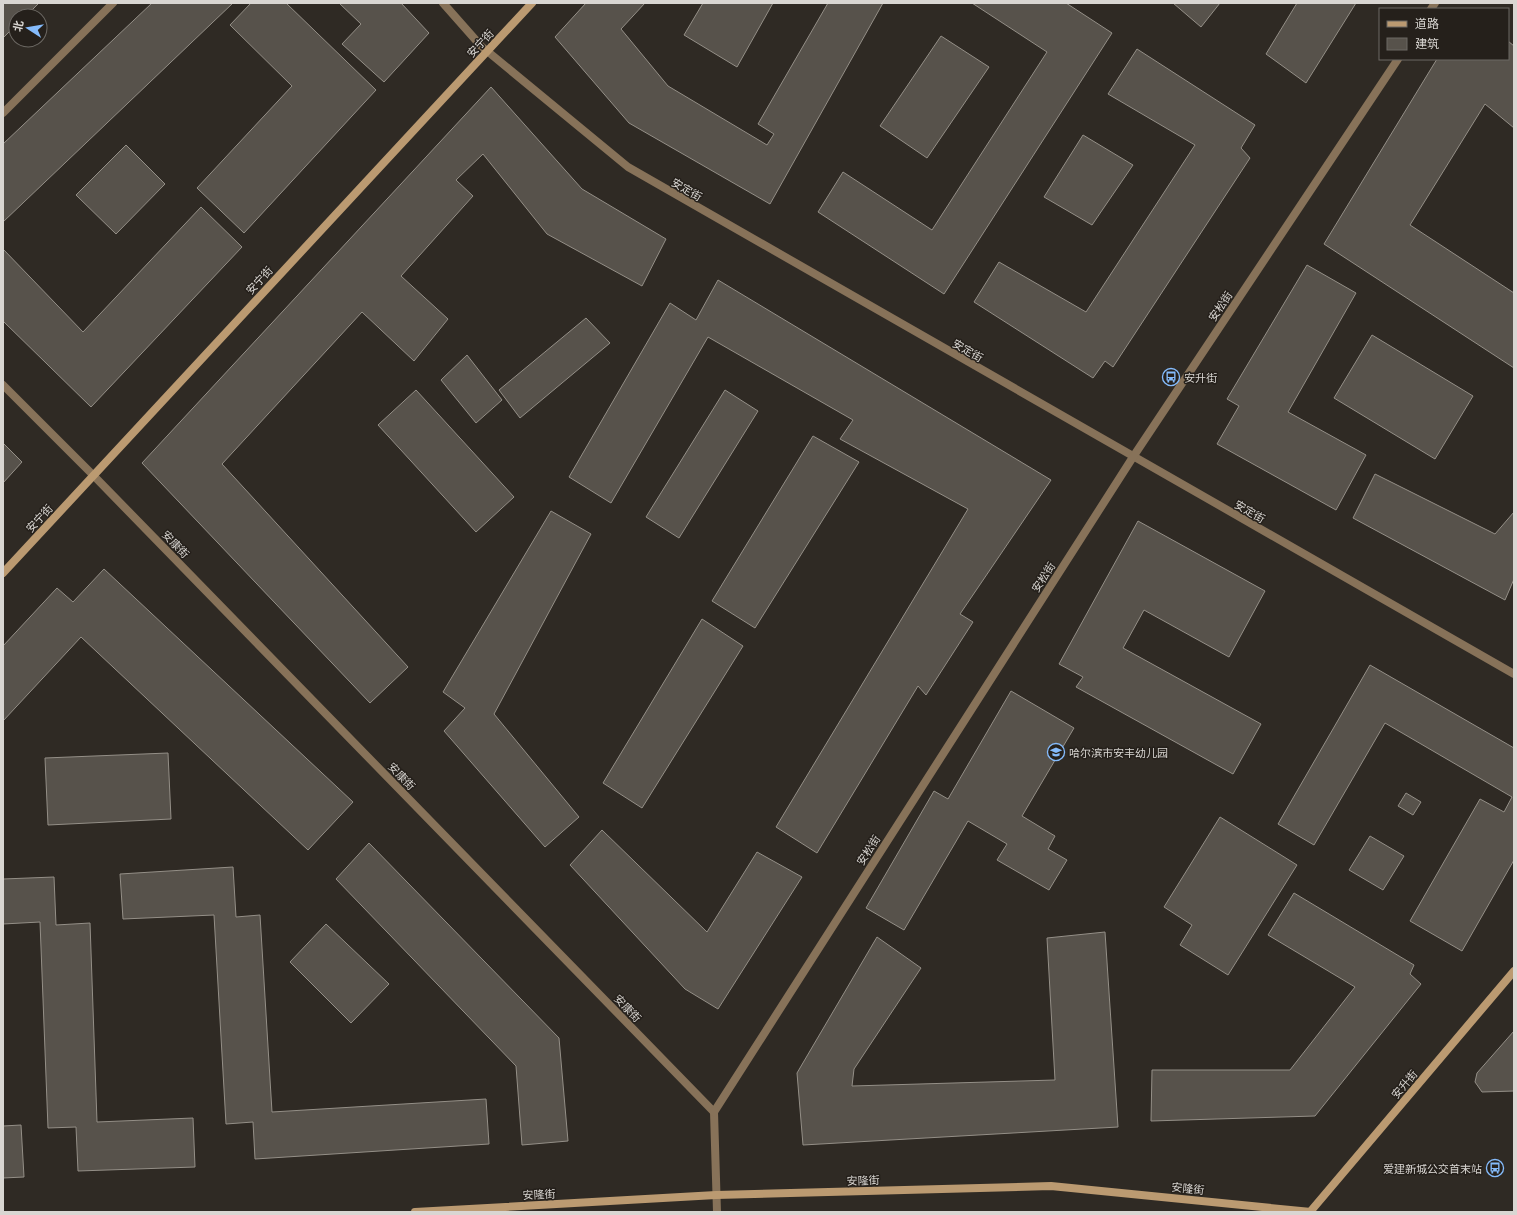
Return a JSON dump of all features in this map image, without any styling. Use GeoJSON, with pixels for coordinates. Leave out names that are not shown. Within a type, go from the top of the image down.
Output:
{"type":"FeatureCollection","features":[{"type":"Feature","properties":{"kind":"main road","name":"安宁街"},"geometry":{"type":"LineString","coordinates":[[3,573],[532,3]]}},
{"type":"Feature","properties":{"kind":"main road","name":"安升街"},"geometry":{"type":"LineString","coordinates":[[1311,1212],[1514,971]]}},
{"type":"Feature","properties":{"kind":"main road","name":"安隆街"},"geometry":{"type":"LineString","coordinates":[[415,1212],[716,1195],[1052,1186],[1311,1212]]}},
{"type":"Feature","properties":{"kind":"street"},"geometry":{"type":"LineString","coordinates":[[3,113],[113,3]]}},
{"type":"Feature","properties":{"kind":"street","name":"安定街"},"geometry":{"type":"LineString","coordinates":[[443,3],[487,51],[628,167],[1514,674]]}},
{"type":"Feature","properties":{"kind":"street","name":"安松街"},"geometry":{"type":"LineString","coordinates":[[714,1112],[1133,457],[1397,60]]}},
{"type":"Feature","properties":{"kind":"street","name":"安康街"},"geometry":{"type":"LineString","coordinates":[[3,385],[714,1112]]}},
{"type":"Feature","properties":{"kind":"street"},"geometry":{"type":"LineString","coordinates":[[714,1112],[716,1212]]}},
{"type":"Feature","properties":{"kind":"building"},"geometry":{"type":"Polygon","coordinates":[[[3,3],[39,3],[34,8],[8,8],[8,33],[3,38],[3,3]]]}},
{"type":"Feature","properties":{"kind":"building"},"geometry":{"type":"Polygon","coordinates":[[[152,3],[233,3],[3,222],[3,144],[152,3]]]}},
{"type":"Feature","properties":{"kind":"building"},"geometry":{"type":"Polygon","coordinates":[[[251,3],[286,3],[376,90],[244,233],[197,188],[292,86],[230,25],[251,3]]]}},
{"type":"Feature","properties":{"kind":"building"},"geometry":{"type":"Polygon","coordinates":[[[339,3],[401,3],[429,33],[384,82],[342,44],[361,24],[339,3]]]}},
{"type":"Feature","properties":{"kind":"building"},"geometry":{"type":"Polygon","coordinates":[[[586,3],[645,3],[621,29],[668,86],[767,145],[774,134],[758,124],[828,3],[883,3],[770,204],[629,123],[555,37],[586,3]]]}},
{"type":"Feature","properties":{"kind":"building"},"geometry":{"type":"Polygon","coordinates":[[[703,3],[773,3],[737,67],[684,35],[703,3]]]}},
{"type":"Feature","properties":{"kind":"building"},"geometry":{"type":"Polygon","coordinates":[[[972,3],[1066,3],[1112,33],[944,294],[818,212],[843,172],[932,230],[1047,52],[972,3]]]}},
{"type":"Feature","properties":{"kind":"building"},"geometry":{"type":"Polygon","coordinates":[[[1173,3],[1220,3],[1201,27],[1173,3]]]}},
{"type":"Feature","properties":{"kind":"building"},"geometry":{"type":"Polygon","coordinates":[[[1297,3],[1356,3],[1306,83],[1266,54],[1297,3]]]}},
{"type":"Feature","properties":{"kind":"building"},"geometry":{"type":"Polygon","coordinates":[[[941,36],[989,67],[927,158],[880,126],[941,36]]]}},
{"type":"Feature","properties":{"kind":"building"},"geometry":{"type":"Polygon","coordinates":[[[1509,42],[1514,46],[1514,128],[1485,104],[1410,225],[1514,293],[1514,368],[1324,244],[1436,60],[1509,60],[1509,42]]]}},
{"type":"Feature","properties":{"kind":"building"},"geometry":{"type":"Polygon","coordinates":[[[1137,49],[1255,125],[1241,148],[1250,158],[1113,367],[1105,361],[1093,378],[974,302],[999,262],[1086,312],[1195,145],[1108,94],[1137,49]]]}},
{"type":"Feature","properties":{"kind":"building"},"geometry":{"type":"Polygon","coordinates":[[[491,87],[582,189],[666,239],[642,286],[547,234],[483,154],[456,180],[473,196],[401,276],[448,319],[414,361],[362,312],[222,464],[408,667],[370,703],[142,463],[491,87]]]}},
{"type":"Feature","properties":{"kind":"building"},"geometry":{"type":"Polygon","coordinates":[[[1083,135],[1133,165],[1092,225],[1044,197],[1083,135]]]}},
{"type":"Feature","properties":{"kind":"building"},"geometry":{"type":"Polygon","coordinates":[[[126,145],[165,184],[116,234],[76,195],[126,145]]]}},
{"type":"Feature","properties":{"kind":"building"},"geometry":{"type":"Polygon","coordinates":[[[201,207],[242,247],[91,407],[3,321],[3,249],[83,332],[201,207]]]}},
{"type":"Feature","properties":{"kind":"building"},"geometry":{"type":"Polygon","coordinates":[[[1307,265],[1356,293],[1288,412],[1366,455],[1336,510],[1217,444],[1239,406],[1227,399],[1307,265]]]}},
{"type":"Feature","properties":{"kind":"building"},"geometry":{"type":"Polygon","coordinates":[[[718,280],[1051,480],[960,614],[973,622],[926,695],[918,686],[817,853],[776,827],[968,509],[840,439],[853,420],[708,337],[611,503],[569,477],[670,303],[696,320],[718,280]]]}},
{"type":"Feature","properties":{"kind":"building"},"geometry":{"type":"Polygon","coordinates":[[[586,318],[610,343],[520,418],[499,390],[586,318]]]}},
{"type":"Feature","properties":{"kind":"building"},"geometry":{"type":"Polygon","coordinates":[[[1372,335],[1473,396],[1435,459],[1334,398],[1372,335]]]}},
{"type":"Feature","properties":{"kind":"building"},"geometry":{"type":"Polygon","coordinates":[[[467,355],[502,400],[476,423],[441,380],[467,355]]]}},
{"type":"Feature","properties":{"kind":"building"},"geometry":{"type":"Polygon","coordinates":[[[416,390],[514,497],[476,532],[378,425],[416,390]]]}},
{"type":"Feature","properties":{"kind":"building"},"geometry":{"type":"Polygon","coordinates":[[[725,390],[758,411],[679,538],[646,517],[725,390]]]}},
{"type":"Feature","properties":{"kind":"building"},"geometry":{"type":"Polygon","coordinates":[[[813,436],[859,462],[755,628],[712,601],[813,436]]]}},
{"type":"Feature","properties":{"kind":"building"},"geometry":{"type":"Polygon","coordinates":[[[3,443],[22,462],[3,483],[3,443]]]}},
{"type":"Feature","properties":{"kind":"building"},"geometry":{"type":"Polygon","coordinates":[[[1375,474],[1495,534],[1514,512],[1514,579],[1505,600],[1353,518],[1375,474]]]}},
{"type":"Feature","properties":{"kind":"building"},"geometry":{"type":"Polygon","coordinates":[[[551,511],[591,534],[494,714],[579,817],[545,847],[444,731],[465,708],[443,692],[551,511]]]}},
{"type":"Feature","properties":{"kind":"building"},"geometry":{"type":"Polygon","coordinates":[[[1138,521],[1265,591],[1229,657],[1144,610],[1123,648],[1261,724],[1233,774],[1076,687],[1083,677],[1059,664],[1138,521]]]}},
{"type":"Feature","properties":{"kind":"building"},"geometry":{"type":"Polygon","coordinates":[[[104,569],[353,802],[308,850],[81,637],[3,721],[3,646],[57,588],[73,602],[104,569]]]}},
{"type":"Feature","properties":{"kind":"building"},"geometry":{"type":"Polygon","coordinates":[[[702,619],[743,646],[642,808],[603,783],[702,619]]]}},
{"type":"Feature","properties":{"kind":"building"},"geometry":{"type":"Polygon","coordinates":[[[1370,665],[1514,748],[1514,860],[1462,951],[1410,921],[1480,799],[1504,812],[1512,797],[1385,723],[1314,845],[1278,824],[1370,665]]]}},
{"type":"Feature","properties":{"kind":"building"},"geometry":{"type":"Polygon","coordinates":[[[1011,691],[1074,728],[1022,816],[1055,836],[1048,849],[1067,860],[1049,890],[997,860],[1007,844],[968,821],[904,930],[866,908],[934,791],[948,799],[1011,691]]]}},
{"type":"Feature","properties":{"kind":"building"},"geometry":{"type":"Polygon","coordinates":[[[168,753],[171,819],[48,825],[45,758],[168,753]]]}},
{"type":"Feature","properties":{"kind":"building"},"geometry":{"type":"Polygon","coordinates":[[[1406,793],[1421,802],[1413,815],[1398,806],[1406,793]]]}},
{"type":"Feature","properties":{"kind":"building"},"geometry":{"type":"Polygon","coordinates":[[[1220,817],[1297,865],[1228,975],[1180,945],[1192,925],[1164,907],[1220,817]]]}},
{"type":"Feature","properties":{"kind":"building"},"geometry":{"type":"Polygon","coordinates":[[[602,830],[707,932],[757,852],[802,877],[718,1009],[685,989],[570,865],[602,830]]]}},
{"type":"Feature","properties":{"kind":"building"},"geometry":{"type":"Polygon","coordinates":[[[1370,836],[1404,856],[1383,890],[1349,870],[1370,836]]]}},
{"type":"Feature","properties":{"kind":"building"},"geometry":{"type":"Polygon","coordinates":[[[369,843],[559,1038],[568,1141],[522,1145],[516,1066],[336,879],[369,843]]]}},
{"type":"Feature","properties":{"kind":"building"},"geometry":{"type":"Polygon","coordinates":[[[233,867],[236,917],[260,915],[272,1112],[486,1099],[489,1144],[255,1159],[253,1122],[226,1124],[214,915],[123,919],[120,874],[233,867]]]}},
{"type":"Feature","properties":{"kind":"building"},"geometry":{"type":"Polygon","coordinates":[[[54,877],[56,925],[90,923],[97,1122],[193,1118],[195,1167],[78,1171],[76,1127],[48,1128],[40,922],[3,924],[3,879],[54,877]]]}},
{"type":"Feature","properties":{"kind":"building"},"geometry":{"type":"Polygon","coordinates":[[[1294,893],[1414,965],[1410,974],[1421,984],[1315,1116],[1151,1121],[1152,1070],[1290,1070],[1355,987],[1268,935],[1294,893]]]}},
{"type":"Feature","properties":{"kind":"building"},"geometry":{"type":"Polygon","coordinates":[[[326,924],[389,984],[351,1023],[290,962],[326,924]]]}},
{"type":"Feature","properties":{"kind":"building"},"geometry":{"type":"Polygon","coordinates":[[[1105,932],[1118,1127],[803,1145],[797,1073],[877,937],[921,968],[854,1069],[852,1086],[1055,1080],[1047,938],[1105,932]]]}},
{"type":"Feature","properties":{"kind":"building"},"geometry":{"type":"Polygon","coordinates":[[[1514,1031],[1514,1091],[1482,1092],[1475,1082],[1477,1073],[1514,1031]]]}},
{"type":"Feature","properties":{"kind":"building"},"geometry":{"type":"Polygon","coordinates":[[[21,1125],[24,1177],[3,1178],[3,1126],[21,1125]]]}},
{"type":"Feature","properties":{"kind":"place","name":"安升街"},"geometry":{"type":"Point","coordinates":[1171,377]}},
{"type":"Feature","properties":{"kind":"place","name":"哈尔滨市安丰幼儿园"},"geometry":{"type":"Point","coordinates":[1056,752]}},
{"type":"Feature","properties":{"kind":"place","name":"爱建新城公交首末站"},"geometry":{"type":"Point","coordinates":[1495,1168]}}]}
